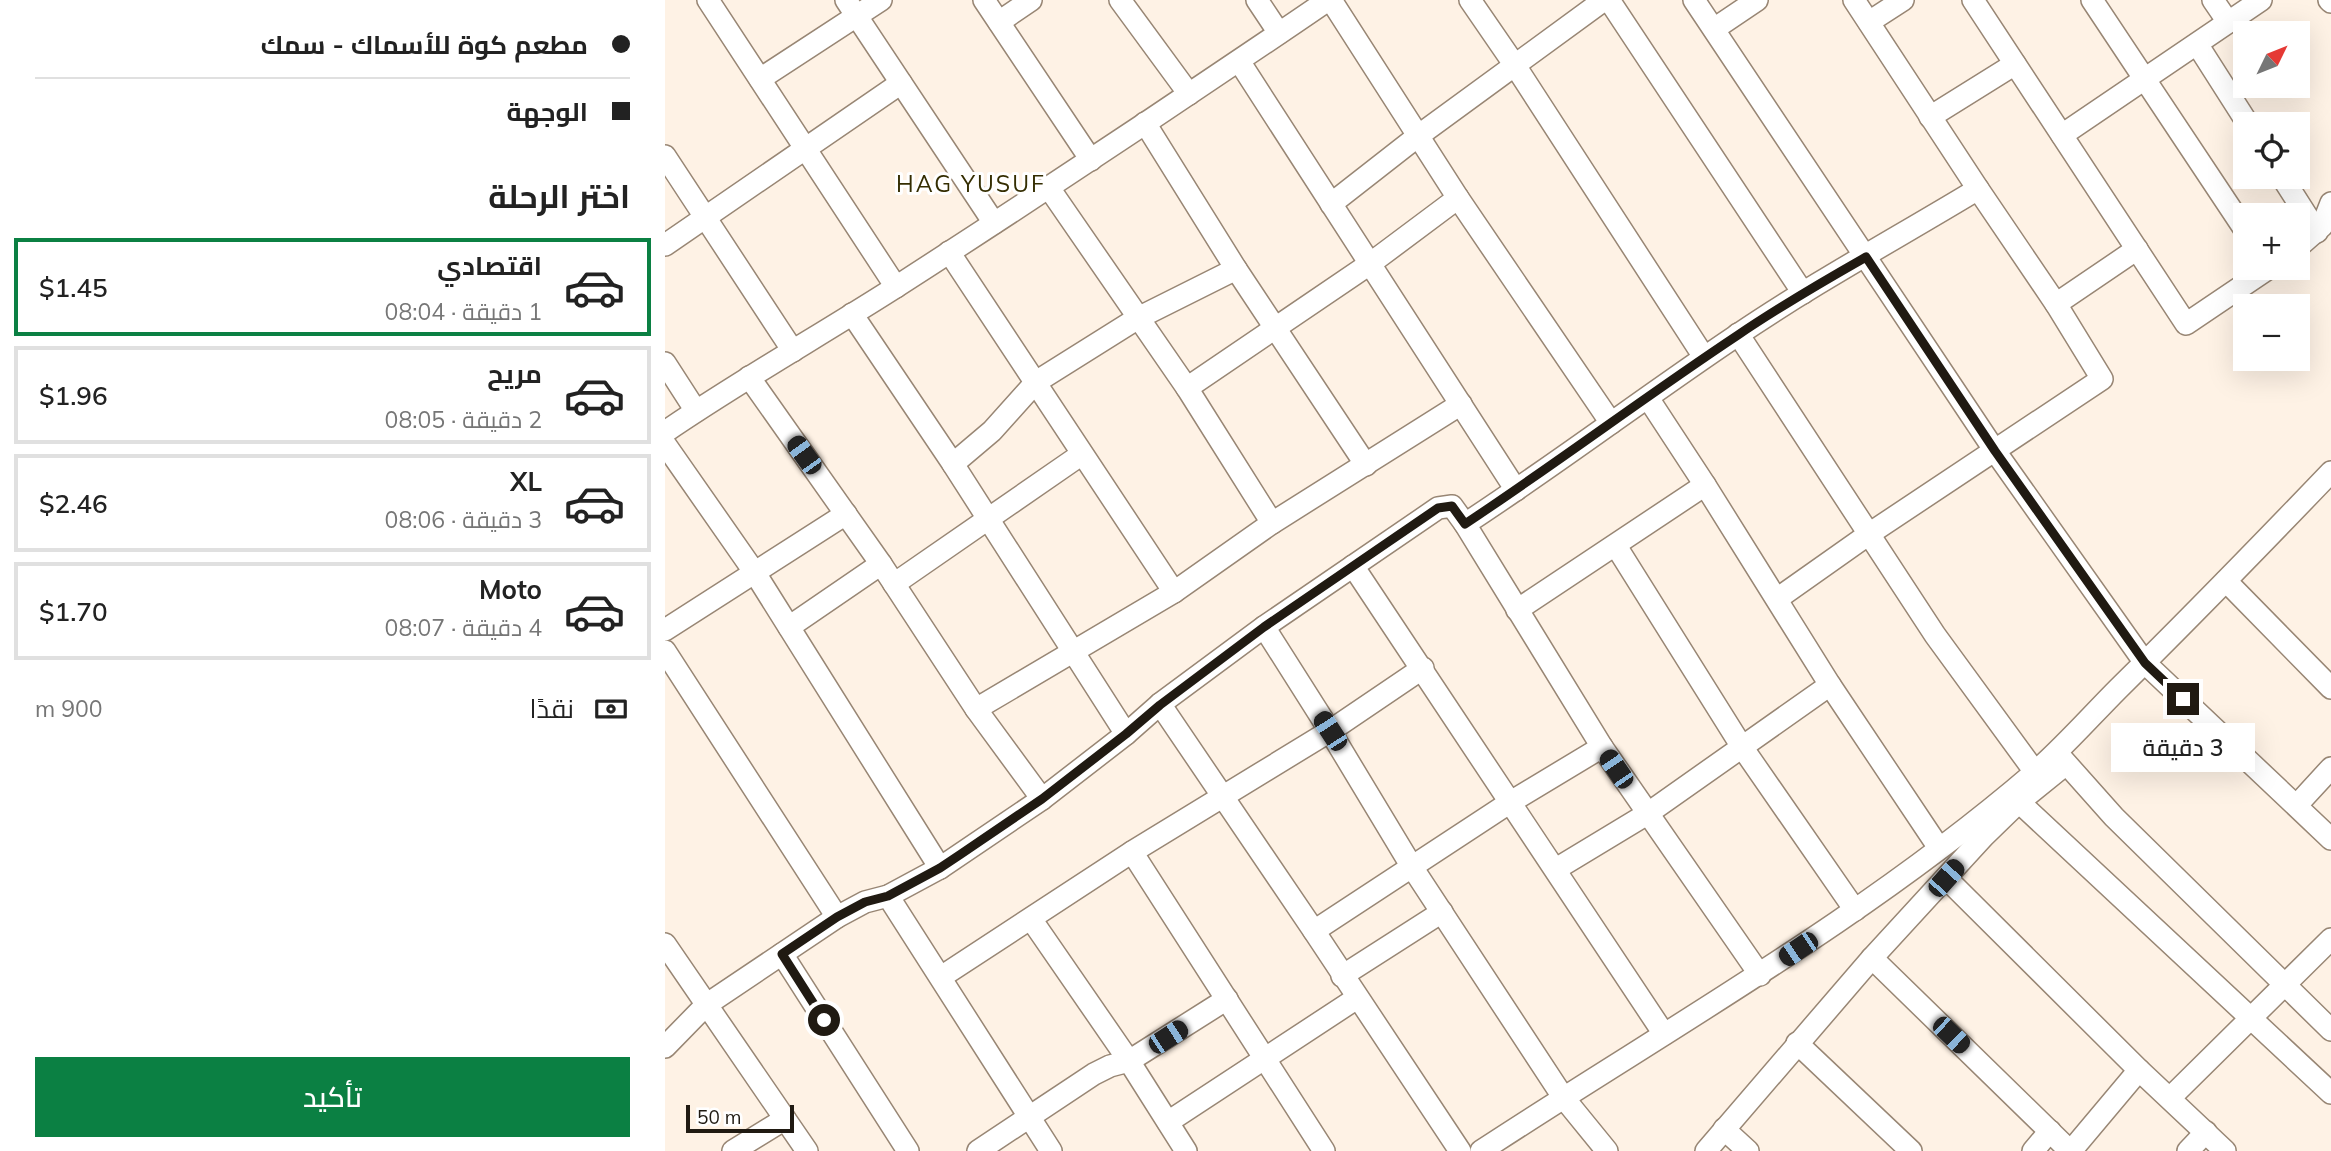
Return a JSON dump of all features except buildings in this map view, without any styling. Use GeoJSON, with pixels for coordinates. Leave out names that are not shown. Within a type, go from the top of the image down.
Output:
{"type":"FeatureCollection","features":[{"type":"Feature","properties":{"kind":"street"},"geometry":{"type":"LineString","coordinates":[[708,0],[896,287]]}},
{"type":"Feature","properties":{"kind":"street"},"geometry":{"type":"LineString","coordinates":[[760,79],[852,8],[881,0]]}},
{"type":"Feature","properties":{"kind":"street"},"geometry":{"type":"LineString","coordinates":[[984,0],[1091,160]]}},
{"type":"Feature","properties":{"kind":"street"},"geometry":{"type":"LineString","coordinates":[[999,22],[1031,0]]}},
{"type":"Feature","properties":{"kind":"street"},"geometry":{"type":"LineString","coordinates":[[1120,0],[1189,94]]}},
{"type":"Feature","properties":{"kind":"street"},"geometry":{"type":"LineString","coordinates":[[1257,0],[1279,33]]}},
{"type":"Feature","properties":{"kind":"street"},"geometry":{"type":"LineString","coordinates":[[665,432],[1049,188],[1330,0],[1458,198],[1611,423]]}},
{"type":"Feature","properties":{"kind":"street"},"geometry":{"type":"LineString","coordinates":[[1470,0],[1704,357]]}},
{"type":"Feature","properties":{"kind":"street"},"geometry":{"type":"LineString","coordinates":[[1331,204],[1514,64],[1606,0],[1803,293]]}},
{"type":"Feature","properties":{"kind":"street"},"geometry":{"type":"LineString","coordinates":[[1694,0],[1995,451],[2145,663],[2331,839]]}},
{"type":"Feature","properties":{"kind":"street"},"geometry":{"type":"LineString","coordinates":[[1714,29],[1757,0]]}},
{"type":"Feature","properties":{"kind":"street"},"geometry":{"type":"LineString","coordinates":[[1777,599],[1869,534],[2102,379],[2056,304],[1854,0]]}},
{"type":"Feature","properties":{"kind":"street"},"geometry":{"type":"LineString","coordinates":[[1869,22],[1903,0]]}},
{"type":"Feature","properties":{"kind":"street"},"geometry":{"type":"LineString","coordinates":[[1973,0],[2186,324],[2261,280]]}},
{"type":"Feature","properties":{"kind":"street"},"geometry":{"type":"LineString","coordinates":[[2092,0],[2233,212]]}},
{"type":"Feature","properties":{"kind":"street"},"geometry":{"type":"LineString","coordinates":[[2213,0],[2228,22]]}},
{"type":"Feature","properties":{"kind":"street"},"geometry":{"type":"LineString","coordinates":[[2062,135],[2261,0]]}},
{"type":"Feature","properties":{"kind":"street"},"geometry":{"type":"LineString","coordinates":[[852,8],[994,223]]}},
{"type":"Feature","properties":{"kind":"street"},"geometry":{"type":"LineString","coordinates":[[2197,44],[2240,112]]}},
{"type":"Feature","properties":{"kind":"street"},"geometry":{"type":"LineString","coordinates":[[1239,61],[1516,490]]}},
{"type":"Feature","properties":{"kind":"street"},"geometry":{"type":"LineString","coordinates":[[1930,117],[2015,64]]}},
{"type":"Feature","properties":{"kind":"street"},"geometry":{"type":"LineString","coordinates":[[665,245],[901,83]]}},
{"type":"Feature","properties":{"kind":"street"},"geometry":{"type":"LineString","coordinates":[[1145,124],[1236,269],[1366,464]]}},
{"type":"Feature","properties":{"kind":"street"},"geometry":{"type":"LineString","coordinates":[[665,156],[793,351]]}},
{"type":"Feature","properties":{"kind":"street"},"geometry":{"type":"LineString","coordinates":[[1049,188],[1187,388],[1272,523]]}},
{"type":"Feature","properties":{"kind":"street"},"geometry":{"type":"LineString","coordinates":[[1465,524],[1738,334],[1978,189]]}},
{"type":"Feature","properties":{"kind":"street"},"geometry":{"type":"LineString","coordinates":[[2290,189],[2317,232]]}},
{"type":"Feature","properties":{"kind":"street"},"geometry":{"type":"LineString","coordinates":[[1187,388],[1371,263],[1458,198]]}},
{"type":"Feature","properties":{"kind":"street"},"geometry":{"type":"LineString","coordinates":[[2310,238],[2325,222],[2331,203]]}},
{"type":"Feature","properties":{"kind":"street"},"geometry":{"type":"LineString","coordinates":[[2056,304],[2137,249]]}},
{"type":"Feature","properties":{"kind":"street"},"geometry":{"type":"LineString","coordinates":[[949,252],[1174,593]]}},
{"type":"Feature","properties":{"kind":"street"},"geometry":{"type":"LineString","coordinates":[[953,464],[992,431],[1037,382],[1138,318],[1236,269]]}},
{"type":"Feature","properties":{"kind":"street"},"geometry":{"type":"LineString","coordinates":[[852,314],[953,464],[1126,734]]}},
{"type":"Feature","properties":{"kind":"street"},"geometry":{"type":"LineString","coordinates":[[1738,334],[1935,635],[2035,772]]}},
{"type":"Feature","properties":{"kind":"street"},"geometry":{"type":"LineString","coordinates":[[665,363],[696,411]]}},
{"type":"Feature","properties":{"kind":"street"},"geometry":{"type":"LineString","coordinates":[[749,377],[881,564],[976,709],[1042,799]]}},
{"type":"Feature","properties":{"kind":"street"},"geometry":{"type":"LineString","coordinates":[[1648,398],[1706,485],[1830,685],[1940,848]]}},
{"type":"Feature","properties":{"kind":"street"},"geometry":{"type":"LineString","coordinates":[[976,709],[1174,593],[1272,523],[1461,404]]}},
{"type":"Feature","properties":{"kind":"street"},"geometry":{"type":"LineString","coordinates":[[665,444],[755,573],[940,868]]}},
{"type":"Feature","properties":{"kind":"street"},"geometry":{"type":"LineString","coordinates":[[894,584],[989,521],[1082,454]]}},
{"type":"Feature","properties":{"kind":"street"},"geometry":{"type":"LineString","coordinates":[[1706,1151],[1872,958],[2061,757],[2145,663],[2331,472]]}},
{"type":"Feature","properties":{"kind":"street"},"geometry":{"type":"LineString","coordinates":[[1517,610],[1706,485]]}},
{"type":"Feature","properties":{"kind":"street"},"geometry":{"type":"LineString","coordinates":[[665,1047],[706,1004],[837,917],[865,902],[888,896],[940,868],[1042,799],[1264,627],[1438,508],[1452,506],[1602,747],[1760,975]]}},
{"type":"Feature","properties":{"kind":"street"},"geometry":{"type":"LineString","coordinates":[[665,631],[846,514]]}},
{"type":"Feature","properties":{"kind":"street"},"geometry":{"type":"LineString","coordinates":[[1616,546],[1742,747],[1854,911]]}},
{"type":"Feature","properties":{"kind":"street"},"geometry":{"type":"LineString","coordinates":[[789,627],[881,564]]}},
{"type":"Feature","properties":{"kind":"street"},"geometry":{"type":"LineString","coordinates":[[1353,566],[1664,1034]]}},
{"type":"Feature","properties":{"kind":"street"},"geometry":{"type":"LineString","coordinates":[[2226,581],[2331,688]]}},
{"type":"Feature","properties":{"kind":"street"},"geometry":{"type":"LineString","coordinates":[[1264,627],[1412,867],[1563,1097],[1607,1151]]}},
{"type":"Feature","properties":{"kind":"street"},"geometry":{"type":"LineString","coordinates":[[665,651],[837,917]]}},
{"type":"Feature","properties":{"kind":"street"},"geometry":{"type":"LineString","coordinates":[[941,977],[1132,852],[1330,731],[1423,668]]}},
{"type":"Feature","properties":{"kind":"street"},"geometry":{"type":"LineString","coordinates":[[1556,870],[1647,814],[1830,685]]}},
{"type":"Feature","properties":{"kind":"street"},"geometry":{"type":"LineString","coordinates":[[1160,705],[1460,1151]]}},
{"type":"Feature","properties":{"kind":"street"},"geometry":{"type":"LineString","coordinates":[[1314,931],[1509,803],[1602,747]]}},
{"type":"Feature","properties":{"kind":"street"},"geometry":{"type":"LineString","coordinates":[[1481,1151],[1760,975],[1854,911],[1940,848],[2035,772],[2061,757]]}},
{"type":"Feature","properties":{"kind":"street"},"geometry":{"type":"LineString","coordinates":[[2061,757],[2114,817],[2331,1030]]}},
{"type":"Feature","properties":{"kind":"street"},"geometry":{"type":"LineString","coordinates":[[2297,805],[2331,768]]}},
{"type":"Feature","properties":{"kind":"street"},"geometry":{"type":"LineString","coordinates":[[2019,802],[2331,1093]]}},
{"type":"Feature","properties":{"kind":"street"},"geometry":{"type":"LineString","coordinates":[[1132,852],[1324,1151]]}},
{"type":"Feature","properties":{"kind":"street"},"geometry":{"type":"LineString","coordinates":[[1946,878],[2139,1070],[2225,1151]]}},
{"type":"Feature","properties":{"kind":"street"},"geometry":{"type":"LineString","coordinates":[[888,896],[1051,1151]]}},
{"type":"Feature","properties":{"kind":"street"},"geometry":{"type":"LineString","coordinates":[[1342,976],[1442,912]]}},
{"type":"Feature","properties":{"kind":"street"},"geometry":{"type":"LineString","coordinates":[[1031,919],[1187,1151]]}},
{"type":"Feature","properties":{"kind":"street"},"geometry":{"type":"LineString","coordinates":[[2170,1098],[2331,939]]}},
{"type":"Feature","properties":{"kind":"street"},"geometry":{"type":"LineString","coordinates":[[665,944],[807,1151]]}},
{"type":"Feature","properties":{"kind":"street"},"geometry":{"type":"LineString","coordinates":[[782,954],[908,1151]]}},
{"type":"Feature","properties":{"kind":"street"},"geometry":{"type":"LineString","coordinates":[[1872,958],[2070,1151],[2139,1070]]}},
{"type":"Feature","properties":{"kind":"street"},"geometry":{"type":"LineString","coordinates":[[1168,1122],[1357,998]]}},
{"type":"Feature","properties":{"kind":"street"},"geometry":{"type":"LineString","coordinates":[[978,1151],[1094,1074],[1109,1066],[1129,1061],[1227,999]]}},
{"type":"Feature","properties":{"kind":"street"},"geometry":{"type":"LineString","coordinates":[[1797,1042],[1911,1151]]}},
{"type":"Feature","properties":{"kind":"street"},"geometry":{"type":"LineString","coordinates":[[733,1151],[785,1119]]}},
{"type":"Feature","properties":{"kind":"street"},"geometry":{"type":"LineString","coordinates":[[1724,1129],[1748,1151]]}},
{"type":"Feature","properties":{"kind":"street"},"geometry":{"type":"LineString","coordinates":[[2033,1151],[2050,1131]]}},
{"type":"Feature","properties":{"kind":"street"},"geometry":{"type":"LineString","coordinates":[[2188,1151],[2206,1132]]}},
{"type":"Feature","properties":{"kind":"district","name":"HAG YUSUF"},"geometry":{"type":"Point","coordinates":[971,184]}},
{"type":"Feature","properties":{"kind":"route"},"geometry":{"type":"LineString","coordinates":[[824,1020],[782,954],[837,917],[865,902],[888,896],[940,868],[1042,799],[1264,627],[1438,508],[1452,506],[1465,524],[1738,334],[1866,257],[1995,451],[2145,663],[2183,699]]}}]}
